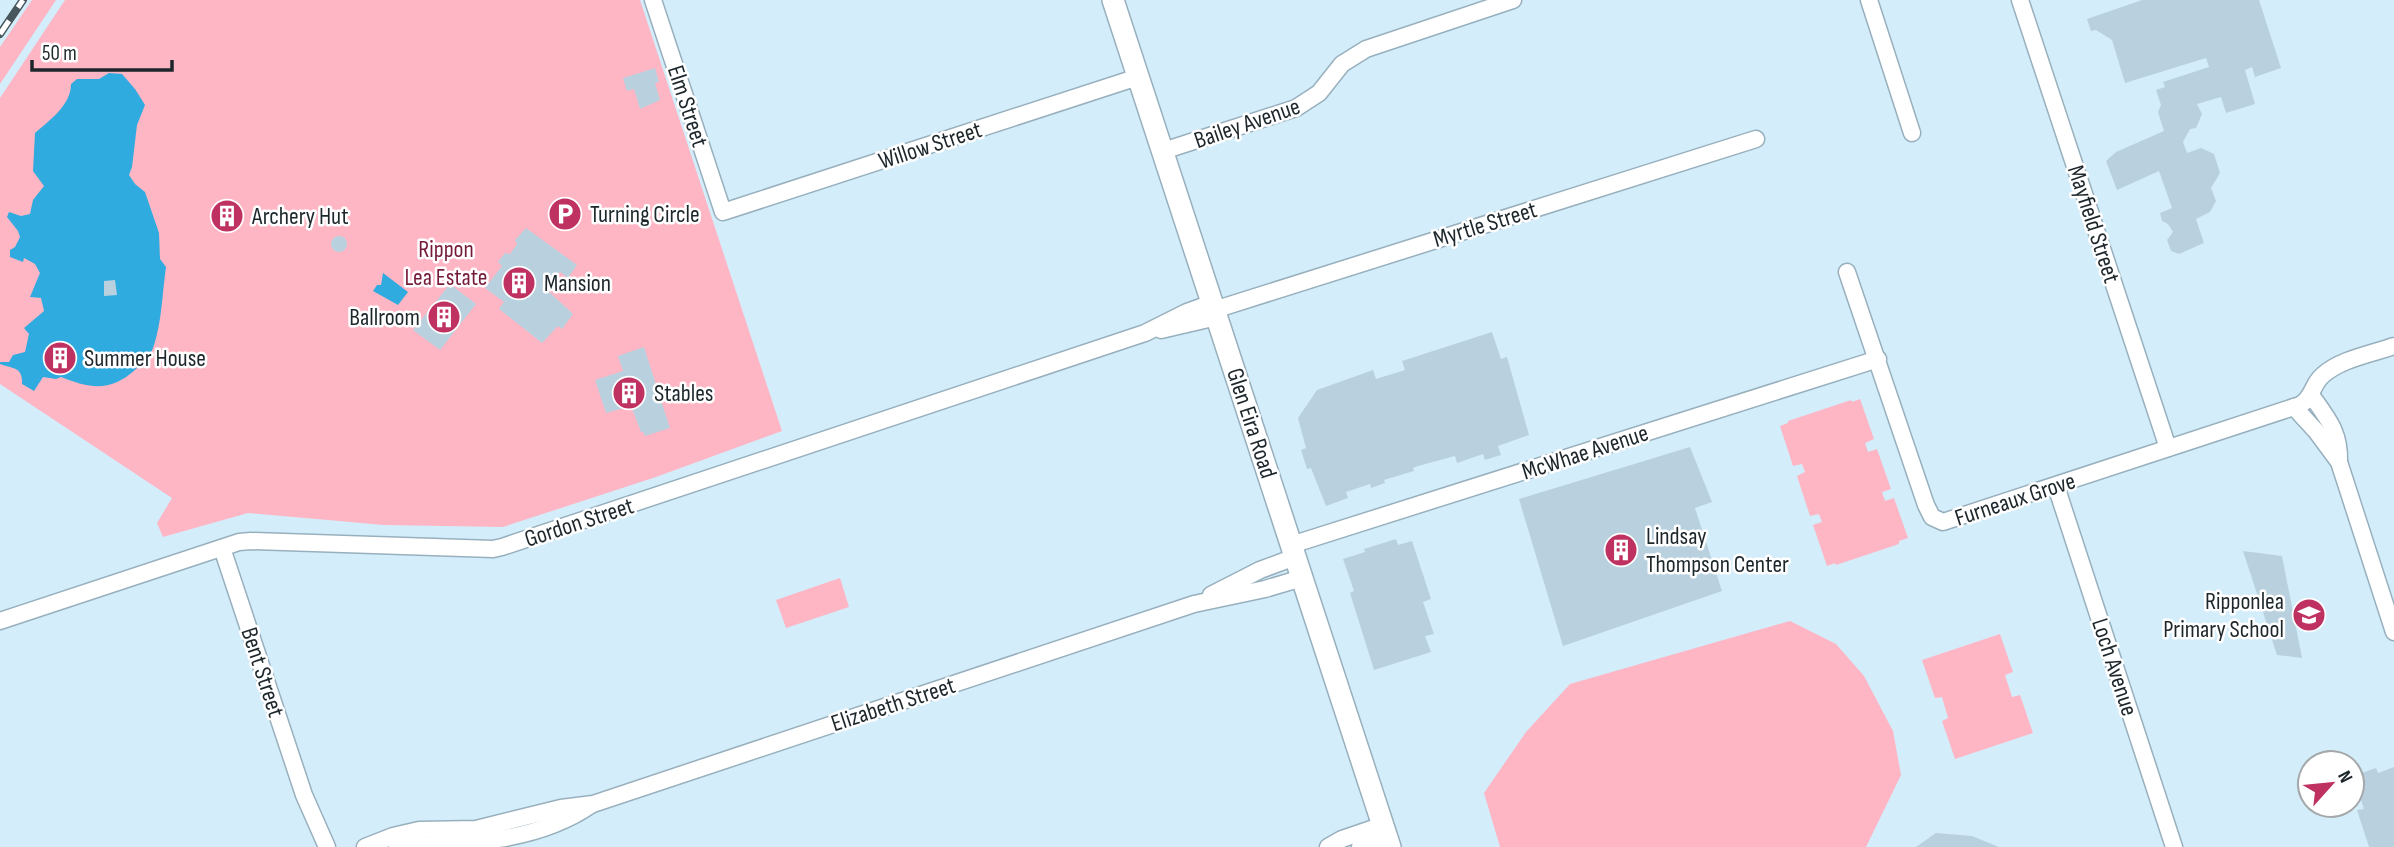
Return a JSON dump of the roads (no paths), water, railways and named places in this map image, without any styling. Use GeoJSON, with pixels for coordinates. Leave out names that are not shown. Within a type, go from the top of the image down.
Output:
{"type":"FeatureCollection","features":[{"type":"Feature","properties":{"kind":"main road","name":"Glen Eira Road"},"geometry":{"type":"LineString","coordinates":[[1113,0],[1387,837]]}},
{"type":"Feature","properties":{"kind":"street","name":"Elm Street"},"geometry":{"type":"LineString","coordinates":[[653,0],[723,212]]}},
{"type":"Feature","properties":{"kind":"street","name":"Bailey Avenue"},"geometry":{"type":"LineString","coordinates":[[1163,151],[1296,108],[1319,93],[1342,64],[1366,49],[1513,0]]}},
{"type":"Feature","properties":{"kind":"street"},"geometry":{"type":"LineString","coordinates":[[1869,0],[1912,133]]}},
{"type":"Feature","properties":{"kind":"street","name":"Mayfield Street"},"geometry":{"type":"LineString","coordinates":[[2020,0],[2168,448]]}},
{"type":"Feature","properties":{"kind":"street","name":"Willow Street"},"geometry":{"type":"LineString","coordinates":[[723,212],[1138,77]]}},
{"type":"Feature","properties":{"kind":"street","name":"Myrtle Street"},"geometry":{"type":"LineString","coordinates":[[1214,310],[1756,139]]}},
{"type":"Feature","properties":{"kind":"street","name":"Furneaux Grove"},"geometry":{"type":"LineString","coordinates":[[1847,272],[1926,505],[1938,522],[1948,522],[2303,402]]}},
{"type":"Feature","properties":{"kind":"street","name":"Gordon Street"},"geometry":{"type":"LineString","coordinates":[[0,621],[222,548],[251,541],[493,549],[502,547],[1145,333],[1187,326],[1214,310]]}},
{"type":"Feature","properties":{"kind":"street"},"geometry":{"type":"LineString","coordinates":[[2394,346],[2335,367],[2316,382],[2303,402],[2336,435],[2340,444],[2339,462],[2394,632]]}},
{"type":"Feature","properties":{"kind":"street","name":"McWhae Avenue"},"geometry":{"type":"LineString","coordinates":[[1293,551],[1878,359]]}},
{"type":"Feature","properties":{"kind":"street","name":"Loch Avenue"},"geometry":{"type":"LineString","coordinates":[[2056,486],[2174,847]]}},
{"type":"Feature","properties":{"kind":"street","name":"Bent Street"},"geometry":{"type":"LineString","coordinates":[[222,548],[304,795],[316,847]]}},
{"type":"Feature","properties":{"kind":"street","name":"Elizabeth Street"},"geometry":{"type":"LineString","coordinates":[[1194,604],[1293,551]]}},
{"type":"Feature","properties":{"kind":"street","name":"Elizabeth Street"},"geometry":{"type":"LineString","coordinates":[[365,847],[419,830],[476,829],[561,808],[593,804],[1194,604],[1302,578]]}},
{"type":"Feature","properties":{"kind":"street","name":"Bent Street"},"geometry":{"type":"LineString","coordinates":[[304,795],[327,847]]}},
{"type":"Feature","properties":{"kind":"street","name":"Elizabeth Street"},"geometry":{"type":"LineString","coordinates":[[397,847],[478,843],[511,838],[571,819],[593,804]]}},
{"type":"Feature","properties":{"kind":"street"},"geometry":{"type":"LineString","coordinates":[[1328,847],[1342,839],[1387,837]]}},
{"type":"Feature","properties":{"kind":"street"},"geometry":{"type":"LineString","coordinates":[[1360,847],[1387,837]]}},
{"type":"Feature","properties":{"kind":"water"},"geometry":{"type":"Polygon","coordinates":[[[109,73],[122,74],[145,105],[137,125],[129,175],[145,192],[159,233],[160,259],[166,267],[156,338],[146,360],[118,382],[91,386],[61,377],[43,377],[34,391],[22,384],[19,371],[0,364],[9,362],[13,355],[25,352],[29,334],[24,328],[44,311],[41,298],[30,297],[40,273],[35,264],[24,258],[23,262],[10,257],[10,250],[15,247],[20,237],[7,217],[9,212],[21,216],[30,214],[33,200],[44,186],[33,171],[35,133],[64,105],[71,84],[77,79],[99,79],[109,73]]]}},
{"type":"Feature","properties":{"kind":"water"},"geometry":{"type":"Polygon","coordinates":[[[383,273],[408,292],[398,305],[373,291],[377,285],[381,285],[383,273]]]}},
{"type":"Feature","properties":{"kind":"railway"},"geometry":{"type":"LineString","coordinates":[[0,34],[23,0]]}},
{"type":"Feature","properties":{"kind":"place","name":"Turning Circle"},"geometry":{"type":"Point","coordinates":[565,214]}},
{"type":"Feature","properties":{"kind":"place","name":"Archery Hut"},"geometry":{"type":"Point","coordinates":[227,216]}},
{"type":"Feature","properties":{"kind":"place","name":"Mansion"},"geometry":{"type":"Point","coordinates":[519,283]}},
{"type":"Feature","properties":{"kind":"place","name":"Ballroom"},"geometry":{"type":"Point","coordinates":[444,317]}},
{"type":"Feature","properties":{"kind":"place","name":"Summer House"},"geometry":{"type":"Point","coordinates":[60,358]}},
{"type":"Feature","properties":{"kind":"place","name":"Stables"},"geometry":{"type":"Point","coordinates":[629,393]}},
{"type":"Feature","properties":{"kind":"place","name":"Lindsay Thompson Center"},"geometry":{"type":"Point","coordinates":[1621,550]}},
{"type":"Feature","properties":{"kind":"place","name":"Ripponlea Primary School"},"geometry":{"type":"Point","coordinates":[2309,615]}},
{"type":"Feature","properties":{"kind":"park label","name":"Rippon Lea Estate"},"geometry":{"type":"Point","coordinates":[446,263]}}]}
